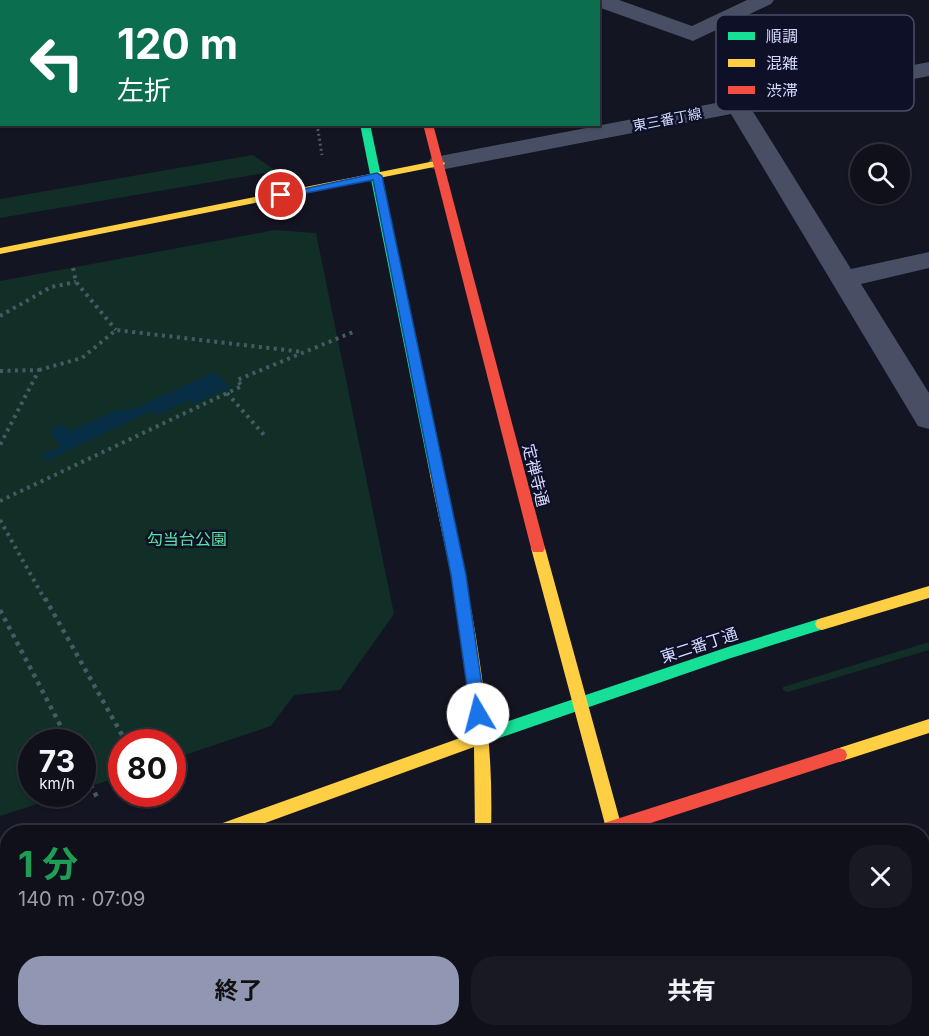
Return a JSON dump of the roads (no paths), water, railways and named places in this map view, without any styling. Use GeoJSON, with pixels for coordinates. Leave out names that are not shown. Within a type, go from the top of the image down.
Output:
{"type":"FeatureCollection","features":[{"type":"Feature","properties":{"kind":"main road"},"geometry":{"type":"LineString","coordinates":[[365,126],[458,575],[482,737],[483,825]]}},
{"type":"Feature","properties":{"kind":"main road","name":"定禅寺通"},"geometry":{"type":"LineString","coordinates":[[429,126],[580,701],[609,825]]}},
{"type":"Feature","properties":{"kind":"main road"},"geometry":{"type":"LineString","coordinates":[[0,251],[440,163]]}},
{"type":"Feature","properties":{"kind":"main road","name":"東二番丁通"},"geometry":{"type":"LineString","coordinates":[[239,825],[580,701],[929,592]]}},
{"type":"Feature","properties":{"kind":"main road"},"geometry":{"type":"LineString","coordinates":[[628,825],[929,726]]}},
{"type":"Feature","properties":{"kind":"street"},"geometry":{"type":"LineString","coordinates":[[600,0],[693,34],[716,23]]}},
{"type":"Feature","properties":{"kind":"street"},"geometry":{"type":"LineString","coordinates":[[733,15],[764,0]]}},
{"type":"Feature","properties":{"kind":"street","name":"東三番丁線"},"geometry":{"type":"LineString","coordinates":[[914,72],[929,69]]}},
{"type":"Feature","properties":{"kind":"street","name":"東三番丁線"},"geometry":{"type":"LineString","coordinates":[[440,163],[716,109]]}},
{"type":"Feature","properties":{"kind":"street"},"geometry":{"type":"LineString","coordinates":[[741,111],[929,418]]}},
{"type":"Feature","properties":{"kind":"street"},"geometry":{"type":"LineString","coordinates":[[843,279],[929,260]]}},
{"type":"Feature","properties":{"kind":"water"},"geometry":{"type":"Polygon","coordinates":[[[215,372],[230,387],[194,404],[190,400],[157,415],[151,411],[46,461],[42,455],[60,447],[50,431],[61,424],[69,431],[114,411],[133,409],[215,372]]]}},
{"type":"Feature","properties":{"kind":"park label","name":"勾当台公園"},"geometry":{"type":"Point","coordinates":[187,539]}}]}
